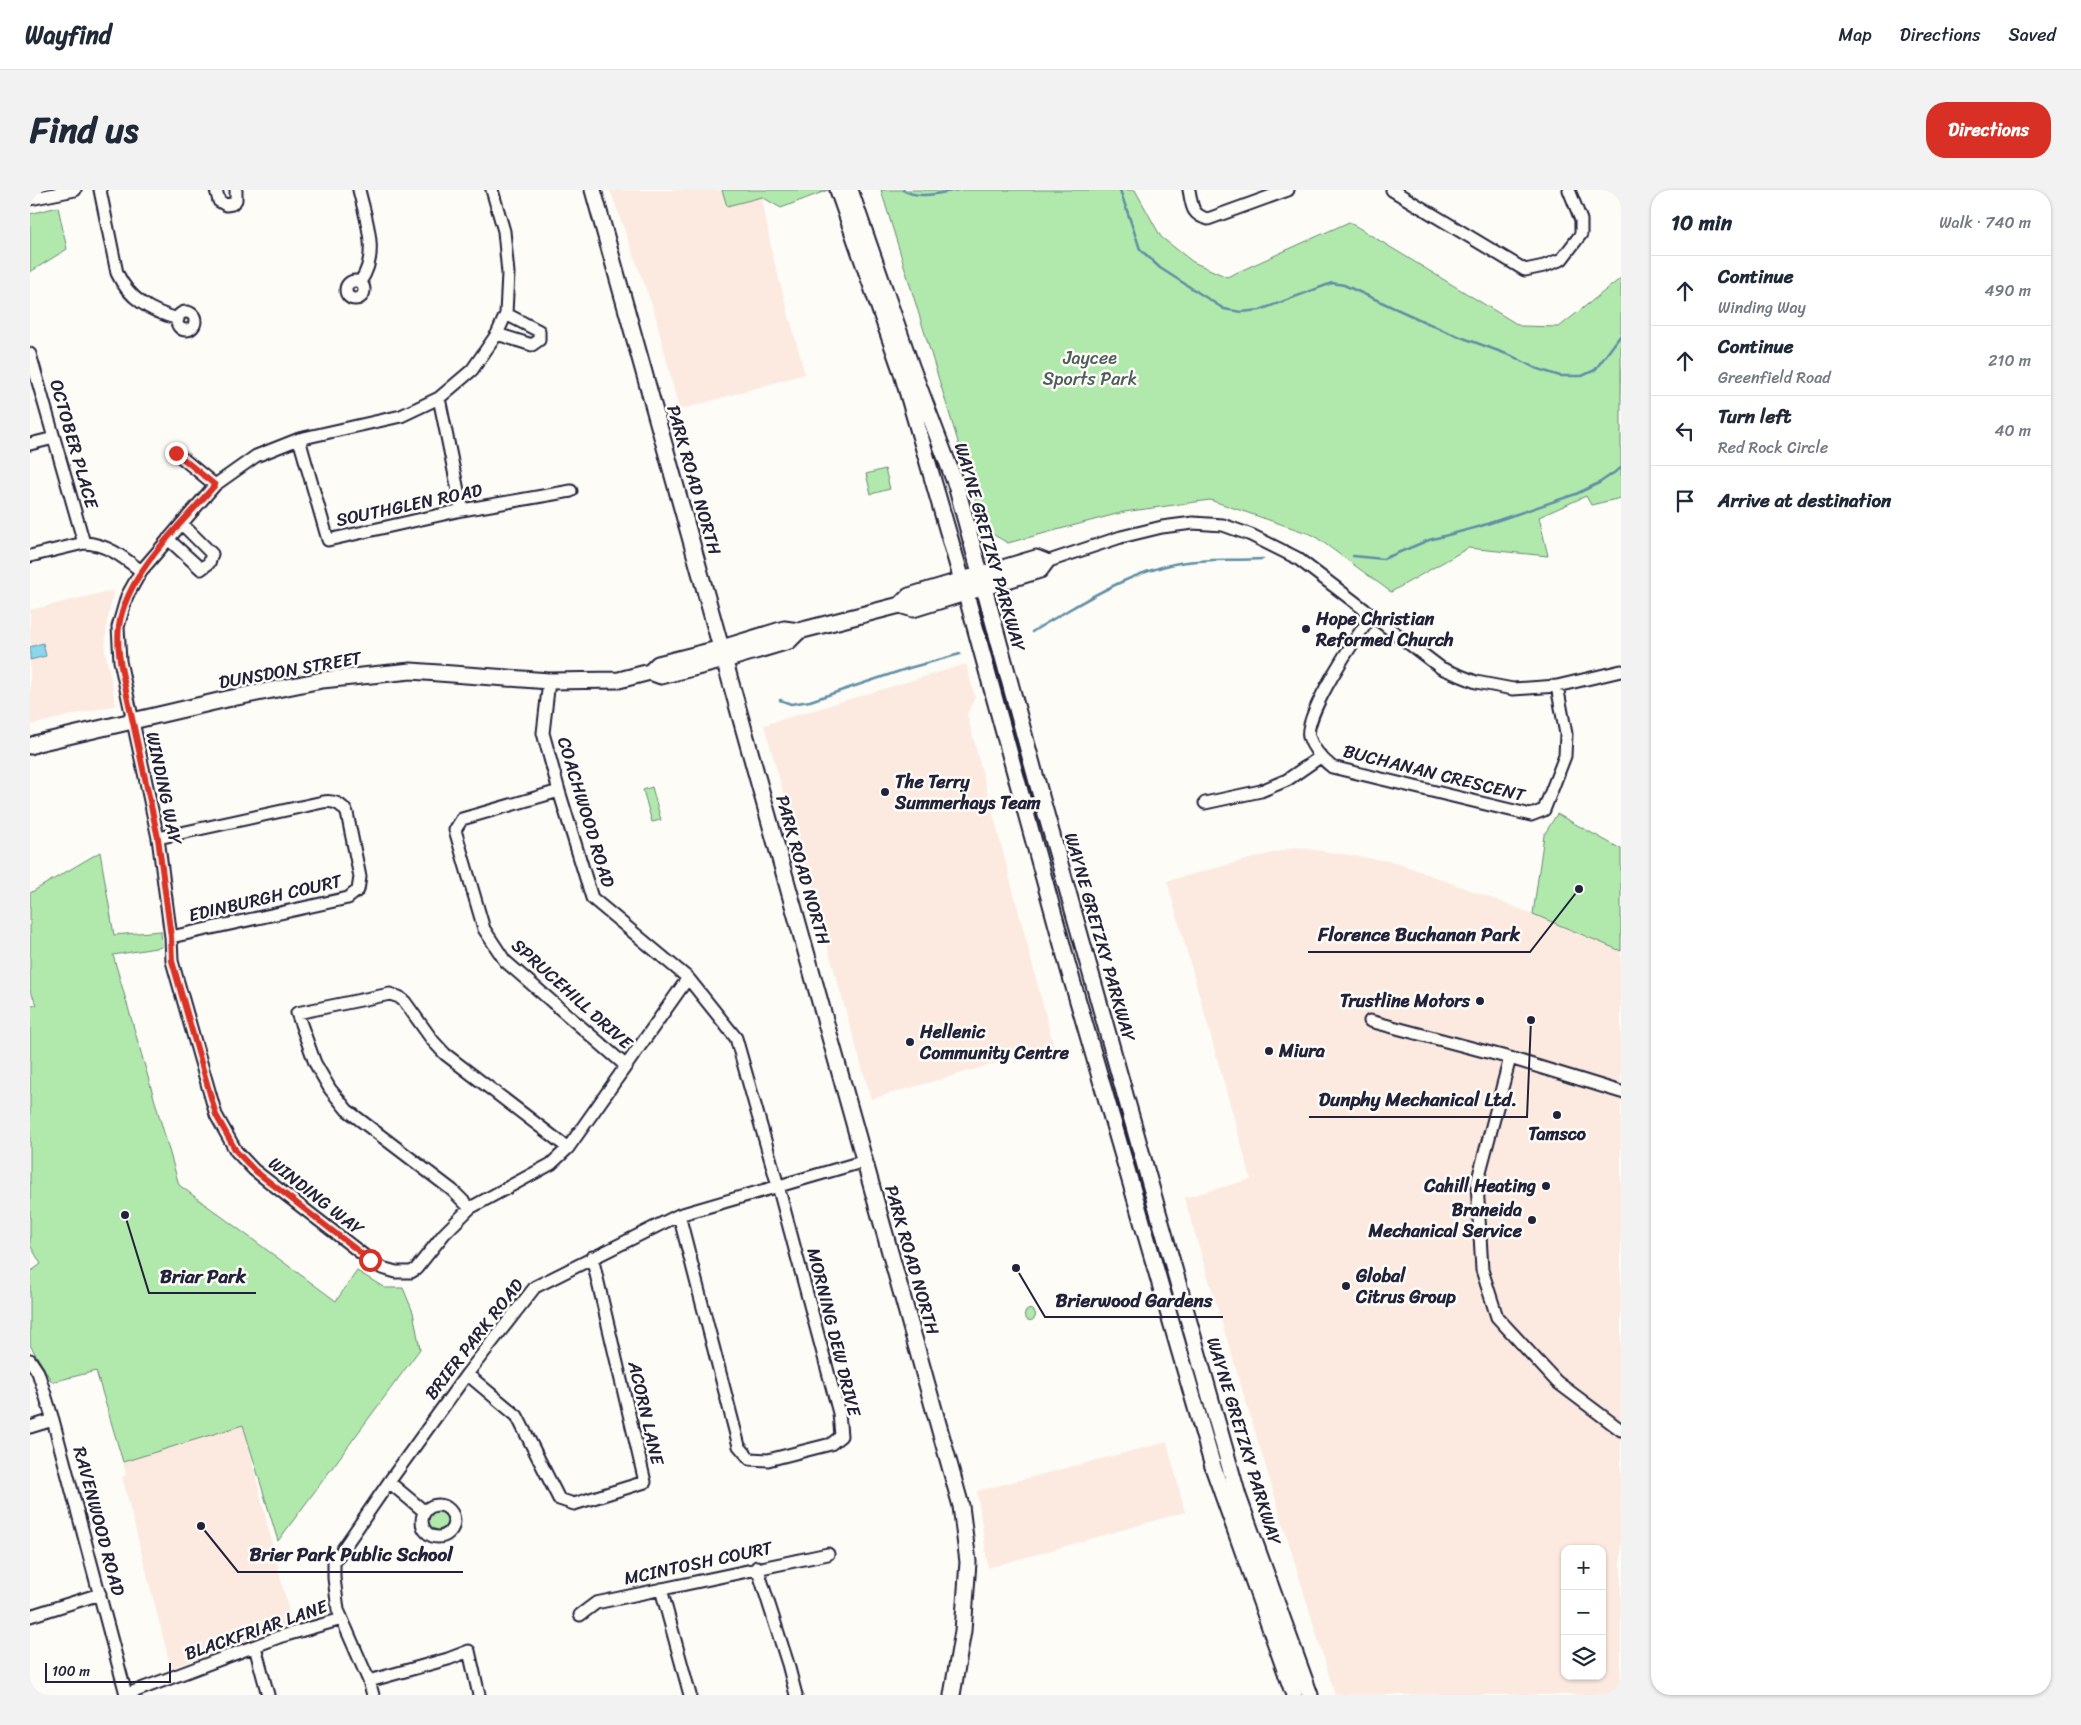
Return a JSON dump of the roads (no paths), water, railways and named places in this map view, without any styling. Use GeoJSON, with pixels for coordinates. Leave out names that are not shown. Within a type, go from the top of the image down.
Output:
{"type":"FeatureCollection","features":[{"type":"Feature","properties":{"kind":"main road","name":"PARK ROAD NORTH"},"geometry":{"type":"LineString","coordinates":[[593,190],[961,1506],[968,1562],[963,1631],[952,1695]]}},
{"type":"Feature","properties":{"kind":"main road","name":"WAYNE GRETZKY PARKWAY"},"geometry":{"type":"LineString","coordinates":[[838,190],[901,370],[964,587],[1069,970],[1211,1460],[1294,1695]]}},
{"type":"Feature","properties":{"kind":"main road","name":"WAYNE GRETZKY PARKWAY"},"geometry":{"type":"LineString","coordinates":[[850,190],[911,366],[956,484],[981,581],[1238,1496],[1310,1695]]}},
{"type":"Feature","properties":{"kind":"main road","name":"DUNSDON STREET"},"geometry":{"type":"LineString","coordinates":[[30,746],[132,721],[322,680],[411,671],[549,682],[619,680],[650,672],[658,664],[723,654],[784,629],[799,631],[900,605],[909,596],[964,587],[1036,558],[1046,562]]}},
{"type":"Feature","properties":{"kind":"street"},"geometry":{"type":"LineString","coordinates":[[30,199],[75,190]]}},
{"type":"Feature","properties":{"kind":"street"},"geometry":{"type":"LineString","coordinates":[[100,190],[117,273],[121,282],[133,297],[142,304],[178,319]]}},
{"type":"Feature","properties":{"kind":"street"},"geometry":{"type":"LineString","coordinates":[[216,190],[219,201],[226,205],[232,204],[236,200],[236,190]]}},
{"type":"Feature","properties":{"kind":"street"},"geometry":{"type":"LineString","coordinates":[[359,190],[371,251],[368,267],[360,282]]}},
{"type":"Feature","properties":{"kind":"street"},"geometry":{"type":"LineString","coordinates":[[492,190],[504,231],[508,273],[506,314],[539,331],[539,340],[532,344],[497,334]]}},
{"type":"Feature","properties":{"kind":"street"},"geometry":{"type":"LineString","coordinates":[[1189,190],[1193,210],[1199,216],[1208,218],[1288,190]]}},
{"type":"Feature","properties":{"kind":"street"},"geometry":{"type":"LineString","coordinates":[[1392,190],[1525,270],[1544,266],[1562,259],[1581,234],[1581,220],[1569,190]]}},
{"type":"Feature","properties":{"kind":"street","name":"WINDING WAY"},"geometry":{"type":"LineString","coordinates":[[506,314],[497,334],[472,370],[438,398],[401,416],[299,439],[256,456],[215,485],[140,571],[127,596],[118,627],[120,661],[158,838],[175,976],[216,1115],[236,1151],[254,1170],[370,1260],[382,1268],[396,1272],[411,1272],[416,1269],[444,1234],[470,1208],[551,1164],[568,1148],[688,978]]}},
{"type":"Feature","properties":{"kind":"street","name":"OCTOBER PLACE"},"geometry":{"type":"LineString","coordinates":[[30,354],[84,544]]}},
{"type":"Feature","properties":{"kind":"street"},"geometry":{"type":"LineString","coordinates":[[438,398],[462,510]]}},
{"type":"Feature","properties":{"kind":"street"},"geometry":{"type":"LineString","coordinates":[[30,444],[54,438]]}},
{"type":"Feature","properties":{"kind":"street","name":"SOUTHGLEN ROAD"},"geometry":{"type":"LineString","coordinates":[[299,439],[328,540],[462,510],[571,491]]}},
{"type":"Feature","properties":{"kind":"street"},"geometry":{"type":"LineString","coordinates":[[176,453],[215,485]]}},
{"type":"Feature","properties":{"kind":"street","name":"DUNSDON STREET"},"geometry":{"type":"LineString","coordinates":[[1046,562],[1121,537],[1162,526],[1193,523],[1223,525],[1250,535],[1297,558],[1441,668],[1476,682],[1513,689],[1557,686],[1621,672]]}},
{"type":"Feature","properties":{"kind":"street"},"geometry":{"type":"LineString","coordinates":[[168,538],[200,569],[209,563],[212,554],[182,524]]}},
{"type":"Feature","properties":{"kind":"street"},"geometry":{"type":"LineString","coordinates":[[30,556],[84,544],[102,545],[112,550],[140,571]]}},
{"type":"Feature","properties":{"kind":"street","name":"BUCHANAN CRESCENT"},"geometry":{"type":"LineString","coordinates":[[1372,616],[1361,630],[1313,712],[1309,735],[1320,757],[1332,767],[1531,815],[1544,810],[1565,756],[1566,734],[1557,686]]}},
{"type":"Feature","properties":{"kind":"street","name":"COACHWOOD ROAD"},"geometry":{"type":"LineString","coordinates":[[549,682],[543,733],[558,791],[592,898],[688,978],[736,1038],[778,1186]]}},
{"type":"Feature","properties":{"kind":"street"},"geometry":{"type":"LineString","coordinates":[[1205,803],[1260,791],[1286,780],[1320,757]]}},
{"type":"Feature","properties":{"kind":"street","name":"SPRUCEHILL DRIVE"},"geometry":{"type":"LineString","coordinates":[[558,791],[462,819],[454,830],[484,928],[505,961],[625,1065]]}},
{"type":"Feature","properties":{"kind":"street","name":"EDINBURGH COURT"},"geometry":{"type":"LineString","coordinates":[[158,838],[323,802],[334,802],[341,805],[347,813],[360,877],[358,890],[348,898],[171,937]]}},
{"type":"Feature","properties":{"kind":"street"},"geometry":{"type":"LineString","coordinates":[[470,1208],[452,1190],[347,1110],[330,1089],[315,1063],[297,1013],[390,994],[399,997],[405,1002],[433,1041],[445,1054],[568,1148]]}},
{"type":"Feature","properties":{"kind":"street"},"geometry":{"type":"LineString","coordinates":[[1370,1021],[1510,1058],[1621,1092]]}},
{"type":"Feature","properties":{"kind":"street"},"geometry":{"type":"LineString","coordinates":[[1510,1058],[1477,1182],[1482,1270],[1497,1317],[1557,1382],[1621,1430]]}},
{"type":"Feature","properties":{"kind":"street","name":"BRIER PARK ROAD"},"geometry":{"type":"LineString","coordinates":[[373,1695],[369,1681],[342,1618],[336,1594],[334,1562],[467,1374],[535,1287],[679,1216],[865,1162]]}},
{"type":"Feature","properties":{"kind":"street","name":"MORNING DEW DRIVE"},"geometry":{"type":"LineString","coordinates":[[679,1216],[739,1446],[750,1459],[768,1460],[831,1444],[841,1436],[839,1413],[778,1186]]}},
{"type":"Feature","properties":{"kind":"street","name":"ACORN LANE"},"geometry":{"type":"LineString","coordinates":[[467,1374],[517,1416],[559,1498],[574,1504],[645,1482],[592,1258]]}},
{"type":"Feature","properties":{"kind":"street","name":"RAVENWOOD ROAD"},"geometry":{"type":"LineString","coordinates":[[30,1360],[38,1372],[53,1420],[126,1695]]}},
{"type":"Feature","properties":{"kind":"street"},"geometry":{"type":"LineString","coordinates":[[30,1427],[53,1420]]}},
{"type":"Feature","properties":{"kind":"street"},"geometry":{"type":"LineString","coordinates":[[389,1482],[425,1512]]}},
{"type":"Feature","properties":{"kind":"street","name":"MCINTOSH COURT"},"geometry":{"type":"LineString","coordinates":[[580,1614],[596,1603],[757,1567],[828,1554]]}},
{"type":"Feature","properties":{"kind":"street"},"geometry":{"type":"LineString","coordinates":[[757,1567],[796,1695]]}},
{"type":"Feature","properties":{"kind":"street"},"geometry":{"type":"LineString","coordinates":[[661,1589],[690,1695]]}},
{"type":"Feature","properties":{"kind":"street"},"geometry":{"type":"LineString","coordinates":[[30,1616],[100,1594]]}},
{"type":"Feature","properties":{"kind":"street","name":"BLACKFRIAR LANE"},"geometry":{"type":"LineString","coordinates":[[126,1695],[279,1637],[342,1618]]}},
{"type":"Feature","properties":{"kind":"street"},"geometry":{"type":"LineString","coordinates":[[255,1647],[268,1695]]}},
{"type":"Feature","properties":{"kind":"street"},"geometry":{"type":"LineString","coordinates":[[369,1681],[448,1659],[469,1651],[479,1695]]}},
{"type":"Feature","properties":{"kind":"water"},"geometry":{"type":"Polygon","coordinates":[[[43,643],[46,656],[30,660],[30,647],[43,643]]]}},
{"type":"Feature","properties":{"kind":"waterway"},"geometry":{"type":"LineString","coordinates":[[903,190],[923,195],[958,190]]}},
{"type":"Feature","properties":{"kind":"waterway"},"geometry":{"type":"LineString","coordinates":[[1120,190],[1140,249],[1160,268],[1224,309],[1241,312],[1260,310],[1332,283],[1344,285],[1447,332],[1512,356],[1535,368],[1560,376],[1582,376],[1595,370],[1621,335]]}},
{"type":"Feature","properties":{"kind":"waterway"},"geometry":{"type":"LineString","coordinates":[[1353,556],[1383,559],[1429,540],[1478,527],[1576,494],[1599,483],[1621,468]]}},
{"type":"Feature","properties":{"kind":"waterway"},"geometry":{"type":"LineString","coordinates":[[1032,632],[1104,590],[1146,572],[1174,564],[1196,561],[1263,559]]}},
{"type":"Feature","properties":{"kind":"waterway"},"geometry":{"type":"LineString","coordinates":[[780,700],[791,704],[810,701],[909,668],[960,654]]}},
{"type":"Feature","properties":{"kind":"place","name":"Hope Christian Reformed Church"},"geometry":{"type":"Point","coordinates":[1306,629]}},
{"type":"Feature","properties":{"kind":"place","name":"The Terry Summerhays Team"},"geometry":{"type":"Point","coordinates":[885,792]}},
{"type":"Feature","properties":{"kind":"place","name":"Florence Buchanan Park"},"geometry":{"type":"Point","coordinates":[1579,889]}},
{"type":"Feature","properties":{"kind":"place","name":"Trustline Motors"},"geometry":{"type":"Point","coordinates":[1480,1001]}},
{"type":"Feature","properties":{"kind":"place","name":"Dunphy Mechanical Ltd."},"geometry":{"type":"Point","coordinates":[1531,1020]}},
{"type":"Feature","properties":{"kind":"place","name":"Hellenic Community Centre"},"geometry":{"type":"Point","coordinates":[910,1042]}},
{"type":"Feature","properties":{"kind":"place","name":"Miura"},"geometry":{"type":"Point","coordinates":[1269,1051]}},
{"type":"Feature","properties":{"kind":"place","name":"Tamsco"},"geometry":{"type":"Point","coordinates":[1557,1115]}},
{"type":"Feature","properties":{"kind":"place","name":"Cahill Heating"},"geometry":{"type":"Point","coordinates":[1546,1186]}},
{"type":"Feature","properties":{"kind":"place","name":"Briar Park"},"geometry":{"type":"Point","coordinates":[125,1215]}},
{"type":"Feature","properties":{"kind":"place","name":"Braneida Mechanical Service"},"geometry":{"type":"Point","coordinates":[1532,1220]}},
{"type":"Feature","properties":{"kind":"place","name":"Brierwood Gardens"},"geometry":{"type":"Point","coordinates":[1016,1268]}},
{"type":"Feature","properties":{"kind":"place","name":"Global Citrus Group"},"geometry":{"type":"Point","coordinates":[1346,1286]}},
{"type":"Feature","properties":{"kind":"place","name":"Brier Park Public School"},"geometry":{"type":"Point","coordinates":[201,1526]}},
{"type":"Feature","properties":{"kind":"park label","name":"Jaycee Sports Park"},"geometry":{"type":"Point","coordinates":[1090,368]}}]}
